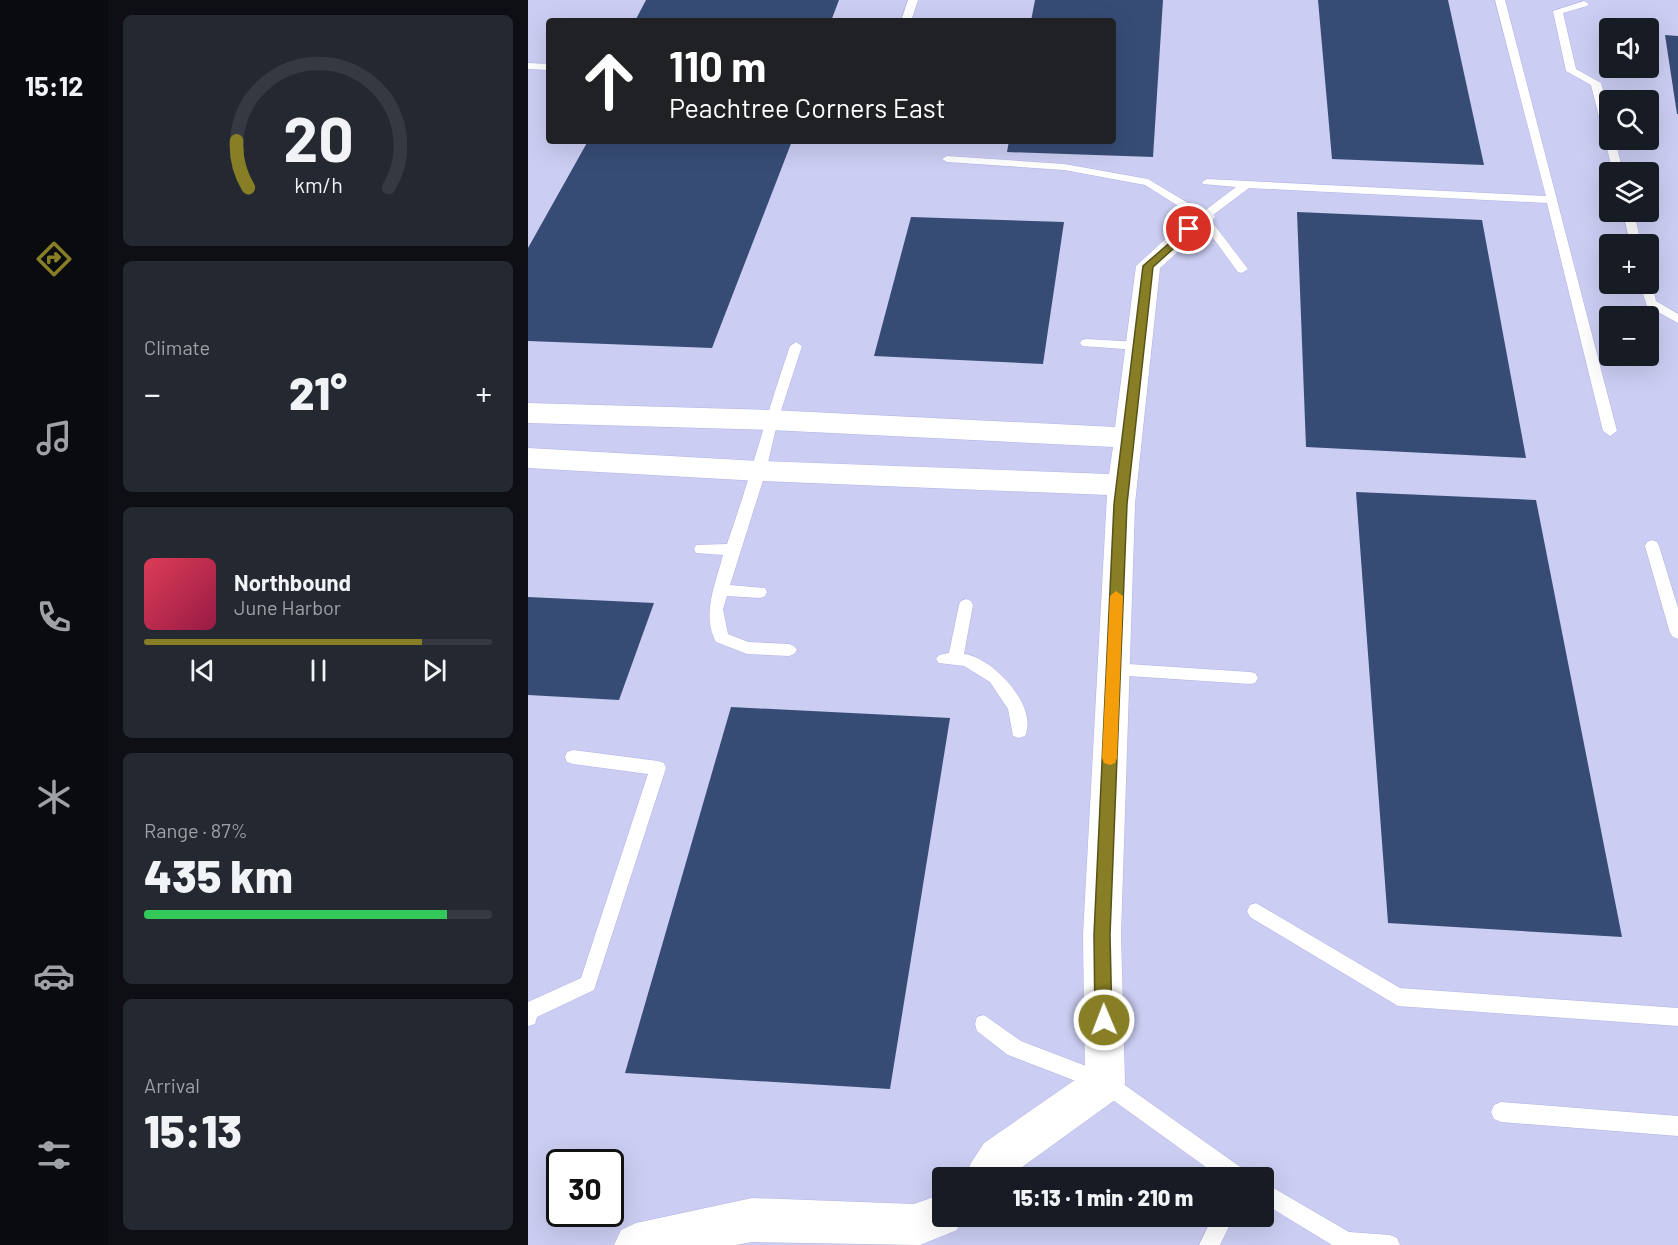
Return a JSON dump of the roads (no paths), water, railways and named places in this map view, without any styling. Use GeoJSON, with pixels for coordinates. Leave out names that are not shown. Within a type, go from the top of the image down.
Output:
{"type":"FeatureCollection","features":[{"type":"Feature","properties":{"kind":"street"},"geometry":{"type":"LineString","coordinates":[[993,1167],[999,1158],[1105,1083],[1102,935],[1121,494],[1148,266],[1203,217]]}},
{"type":"Feature","properties":{"kind":"street"},"geometry":{"type":"LineString","coordinates":[[528,413],[771,420],[1128,438]]}},
{"type":"Feature","properties":{"kind":"street"},"geometry":{"type":"LineString","coordinates":[[528,458],[1121,494]]}},
{"type":"Feature","properties":{"kind":"street"},"geometry":{"type":"LineString","coordinates":[[636,1245],[752,1220],[914,1226],[932,1219]]}},
{"type":"Feature","properties":{"kind":"lane"},"geometry":{"type":"LineString","coordinates":[[907,18],[913,0]]}},
{"type":"Feature","properties":{"kind":"lane"},"geometry":{"type":"LineString","coordinates":[[1500,0],[1610,431]]}},
{"type":"Feature","properties":{"kind":"lane"},"geometry":{"type":"LineString","coordinates":[[1584,4],[1558,11],[1571,71],[1596,83],[1599,95]]}},
{"type":"Feature","properties":{"kind":"lane"},"geometry":{"type":"LineString","coordinates":[[528,66],[546,67]]}},
{"type":"Feature","properties":{"kind":"lane"},"geometry":{"type":"LineString","coordinates":[[946,159],[1064,167],[1148,182],[1203,217],[1242,268]]}},
{"type":"Feature","properties":{"kind":"lane"},"geometry":{"type":"LineString","coordinates":[[1207,182],[1552,200]]}},
{"type":"Feature","properties":{"kind":"lane"},"geometry":{"type":"LineString","coordinates":[[1203,217],[1247,184]]}},
{"type":"Feature","properties":{"kind":"lane"},"geometry":{"type":"LineString","coordinates":[[1649,294],[1651,303],[1678,319]]}},
{"type":"Feature","properties":{"kind":"lane"},"geometry":{"type":"LineString","coordinates":[[1086,344],[1138,346]]}},
{"type":"Feature","properties":{"kind":"lane"},"geometry":{"type":"LineString","coordinates":[[789,650],[747,648],[721,638],[716,609],[732,550],[759,471],[771,420],[796,346]]}},
{"type":"Feature","properties":{"kind":"lane"},"geometry":{"type":"LineString","coordinates":[[1652,546],[1678,633]]}},
{"type":"Feature","properties":{"kind":"lane"},"geometry":{"type":"LineString","coordinates":[[701,549],[732,550]]}},
{"type":"Feature","properties":{"kind":"lane"},"geometry":{"type":"LineString","coordinates":[[721,590],[760,592]]}},
{"type":"Feature","properties":{"kind":"lane"},"geometry":{"type":"LineString","coordinates":[[966,605],[950,659],[967,660],[995,677],[1016,707],[1019,731]]}},
{"type":"Feature","properties":{"kind":"lane"},"geometry":{"type":"LineString","coordinates":[[1113,669],[1250,678]]}},
{"type":"Feature","properties":{"kind":"lane"},"geometry":{"type":"LineString","coordinates":[[529,1012],[588,984],[658,768],[573,757]]}},
{"type":"Feature","properties":{"kind":"lane"},"geometry":{"type":"LineString","coordinates":[[1256,911],[1398,997],[1678,1017]]}},
{"type":"Feature","properties":{"kind":"lane"},"geometry":{"type":"LineString","coordinates":[[984,1024],[1015,1048],[1105,1083],[1223,1167]]}},
{"type":"Feature","properties":{"kind":"lane"},"geometry":{"type":"LineString","coordinates":[[1501,1112],[1678,1126]]}},
{"type":"Feature","properties":{"kind":"lane"},"geometry":{"type":"LineString","coordinates":[[1274,1199],[1347,1243],[1390,1245]]}},
{"type":"Feature","properties":{"kind":"lane"},"geometry":{"type":"LineString","coordinates":[[1209,1245],[1218,1227]]}}]}
